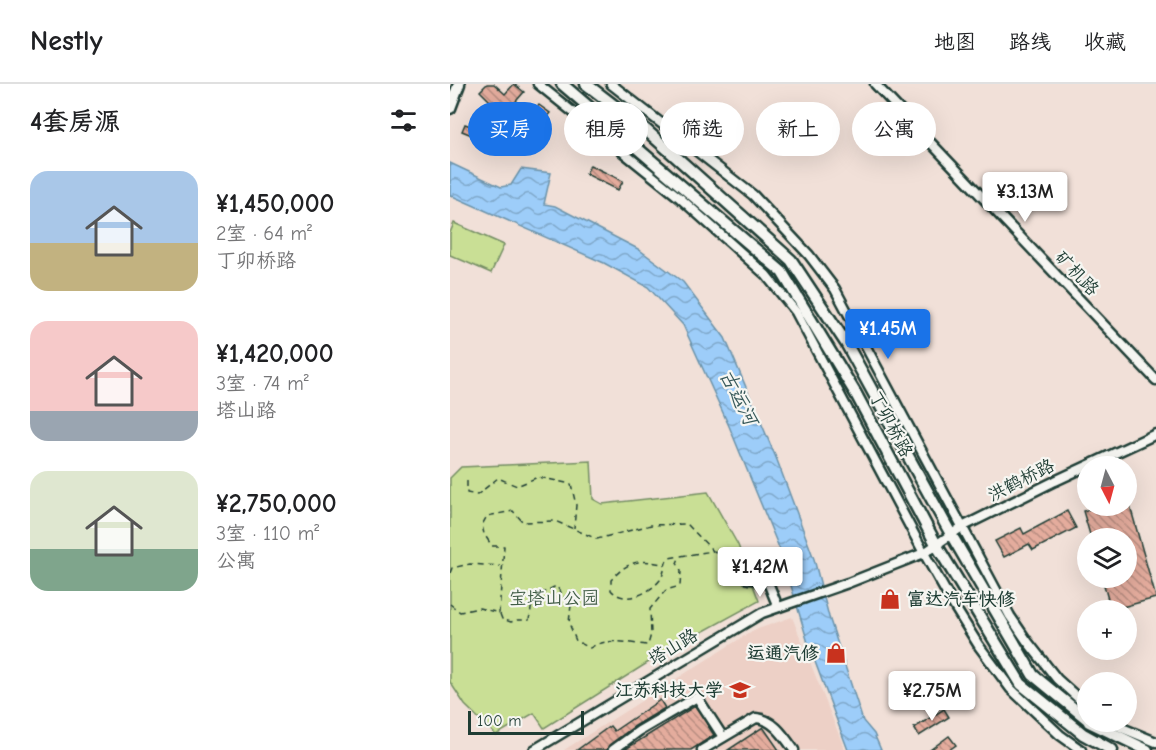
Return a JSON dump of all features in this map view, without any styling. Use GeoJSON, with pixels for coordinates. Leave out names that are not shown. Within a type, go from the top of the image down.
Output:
{"type":"FeatureCollection","features":[{"type":"Feature","properties":{"kind":"main road"},"geometry":{"type":"LineString","coordinates":[[450,108],[459,84]]}},
{"type":"Feature","properties":{"kind":"main road","name":"丁卯桥路"},"geometry":{"type":"LineString","coordinates":[[561,84],[782,272],[856,394],[936,546],[1021,684],[1083,734],[1112,750]]}},
{"type":"Feature","properties":{"kind":"main road","name":"丁卯桥路"},"geometry":{"type":"LineString","coordinates":[[586,84],[646,130],[791,260],[846,343],[951,536],[1033,675],[1077,712]]}},
{"type":"Feature","properties":{"kind":"main road","name":"丁卯桥路"},"geometry":{"type":"LineString","coordinates":[[1110,732],[1147,750]]}},
{"type":"Feature","properties":{"kind":"street"},"geometry":{"type":"LineString","coordinates":[[538,84],[681,198],[766,275],[796,312],[924,553],[979,646],[1011,689],[1060,735],[1081,750]]}},
{"type":"Feature","properties":{"kind":"street"},"geometry":{"type":"LineString","coordinates":[[611,84],[753,195],[809,255],[836,289],[1010,616],[1056,680],[1077,698]]}},
{"type":"Feature","properties":{"kind":"street","name":"矿机路"},"geometry":{"type":"LineString","coordinates":[[875,84],[1156,380]]}},
{"type":"Feature","properties":{"kind":"street","name":"洪鹤桥路"},"geometry":{"type":"LineString","coordinates":[[936,546],[962,527],[1055,480],[1156,434]]}},
{"type":"Feature","properties":{"kind":"street","name":"塔山路"},"geometry":{"type":"LineString","coordinates":[[534,750],[762,613],[848,583],[924,553],[936,546]]}},
{"type":"Feature","properties":{"kind":"street"},"geometry":{"type":"LineString","coordinates":[[748,579],[767,580],[778,607]]}},
{"type":"Feature","properties":{"kind":"street"},"geometry":{"type":"LineString","coordinates":[[615,749],[639,731],[697,697],[723,737]]}},
{"type":"Feature","properties":{"kind":"street"},"geometry":{"type":"LineString","coordinates":[[702,750],[756,718],[766,718],[794,750]]}},
{"type":"Feature","properties":{"kind":"street"},"geometry":{"type":"LineString","coordinates":[[1132,732],[1156,742]]}},
{"type":"Feature","properties":{"kind":"path"},"geometry":{"type":"LineString","coordinates":[[467,482],[467,493],[477,495],[498,478],[517,486],[538,477],[571,484],[576,505],[574,530]]}},
{"type":"Feature","properties":{"kind":"path"},"geometry":{"type":"LineString","coordinates":[[680,555],[676,563],[681,571],[680,586],[666,591],[650,609],[651,634],[648,645],[617,641],[597,643],[590,648],[576,641],[569,623],[571,605],[556,586],[537,596],[532,604],[530,620],[511,622],[502,619],[499,613],[504,546],[492,546],[484,534],[482,525],[487,516],[513,511],[523,522],[555,520],[597,539],[651,525],[687,524],[714,551],[725,557],[748,579]]}},
{"type":"Feature","properties":{"kind":"path"},"geometry":{"type":"LineString","coordinates":[[665,564],[647,561],[628,565],[610,580],[611,590],[616,596],[624,599],[644,592],[658,582],[668,558],[714,551]]}},
{"type":"Feature","properties":{"kind":"path"},"geometry":{"type":"LineString","coordinates":[[450,573],[452,568],[470,564],[501,566]]}},
{"type":"Feature","properties":{"kind":"path"},"geometry":{"type":"LineString","coordinates":[[537,596],[542,601]]}},
{"type":"Feature","properties":{"kind":"path"},"geometry":{"type":"LineString","coordinates":[[450,604],[460,612],[479,608],[499,613]]}},
{"type":"Feature","properties":{"kind":"shaded area","name":"江苏科技大学"},"geometry":{"type":"Polygon","coordinates":[[[792,617],[845,750],[564,750],[752,631],[792,617]]]}},
{"type":"Feature","properties":{"kind":"green space"},"geometry":{"type":"Polygon","coordinates":[[[454,223],[504,245],[491,273],[450,255],[450,233],[454,223]]]}},
{"type":"Feature","properties":{"kind":"green space","name":"宝塔山公园"},"geometry":{"type":"Polygon","coordinates":[[[591,461],[593,499],[602,504],[708,492],[738,545],[759,601],[660,655],[544,728],[534,713],[496,735],[465,705],[450,682],[450,478],[461,467],[591,461]]]}},
{"type":"Feature","properties":{"kind":"water","name":"古运河"},"geometry":{"type":"Polygon","coordinates":[[[450,163],[501,187],[511,185],[521,169],[551,173],[544,204],[555,206],[638,249],[683,282],[725,338],[777,460],[814,559],[829,617],[863,721],[874,734],[881,750],[848,750],[808,643],[782,555],[729,426],[683,325],[648,287],[604,263],[450,195],[450,163]]]}},
{"type":"Feature","properties":{"kind":"building"},"geometry":{"type":"Polygon","coordinates":[[[487,84],[494,84],[505,94],[514,84],[524,92],[515,102],[491,102],[480,91],[487,84]]]}},
{"type":"Feature","properties":{"kind":"building"},"geometry":{"type":"Polygon","coordinates":[[[465,124],[468,125],[468,133],[462,131],[465,124]]]}},
{"type":"Feature","properties":{"kind":"building"},"geometry":{"type":"Polygon","coordinates":[[[590,165],[623,181],[618,190],[586,174],[590,165]]]}},
{"type":"Feature","properties":{"kind":"building"},"geometry":{"type":"Polygon","coordinates":[[[1067,511],[1076,528],[1033,550],[1029,544],[1004,557],[995,541],[1021,528],[1024,534],[1067,511]]]}},
{"type":"Feature","properties":{"kind":"building"},"geometry":{"type":"Polygon","coordinates":[[[1084,516],[1133,516],[1136,528],[1088,528],[1084,516]]]}},
{"type":"Feature","properties":{"kind":"building"},"geometry":{"type":"Polygon","coordinates":[[[1137,531],[1156,598],[1137,603],[1137,600],[1108,600],[1105,588],[1137,588],[1137,531]]]}},
{"type":"Feature","properties":{"kind":"building"},"geometry":{"type":"Polygon","coordinates":[[[660,700],[665,708],[635,726],[609,745],[607,750],[577,750],[610,726],[614,731],[660,700]]]}},
{"type":"Feature","properties":{"kind":"building"},"geometry":{"type":"Polygon","coordinates":[[[695,706],[714,735],[691,750],[624,750],[695,706]]]}},
{"type":"Feature","properties":{"kind":"building"},"geometry":{"type":"Polygon","coordinates":[[[944,709],[949,717],[919,736],[914,728],[944,709]]]}},
{"type":"Feature","properties":{"kind":"building"},"geometry":{"type":"Polygon","coordinates":[[[763,727],[779,750],[728,750],[763,727]]]}},
{"type":"Feature","properties":{"kind":"building"},"geometry":{"type":"Polygon","coordinates":[[[949,736],[956,745],[949,750],[930,750],[949,736]]]}},
{"type":"Feature","properties":{"kind":"place","name":"富达汽车快修"},"geometry":{"type":"Point","coordinates":[890,599]}},
{"type":"Feature","properties":{"kind":"place","name":"运通汽修"},"geometry":{"type":"Point","coordinates":[836,653]}},
{"type":"Feature","properties":{"kind":"place","name":"江苏科技大学"},"geometry":{"type":"Point","coordinates":[740,690]}}]}
